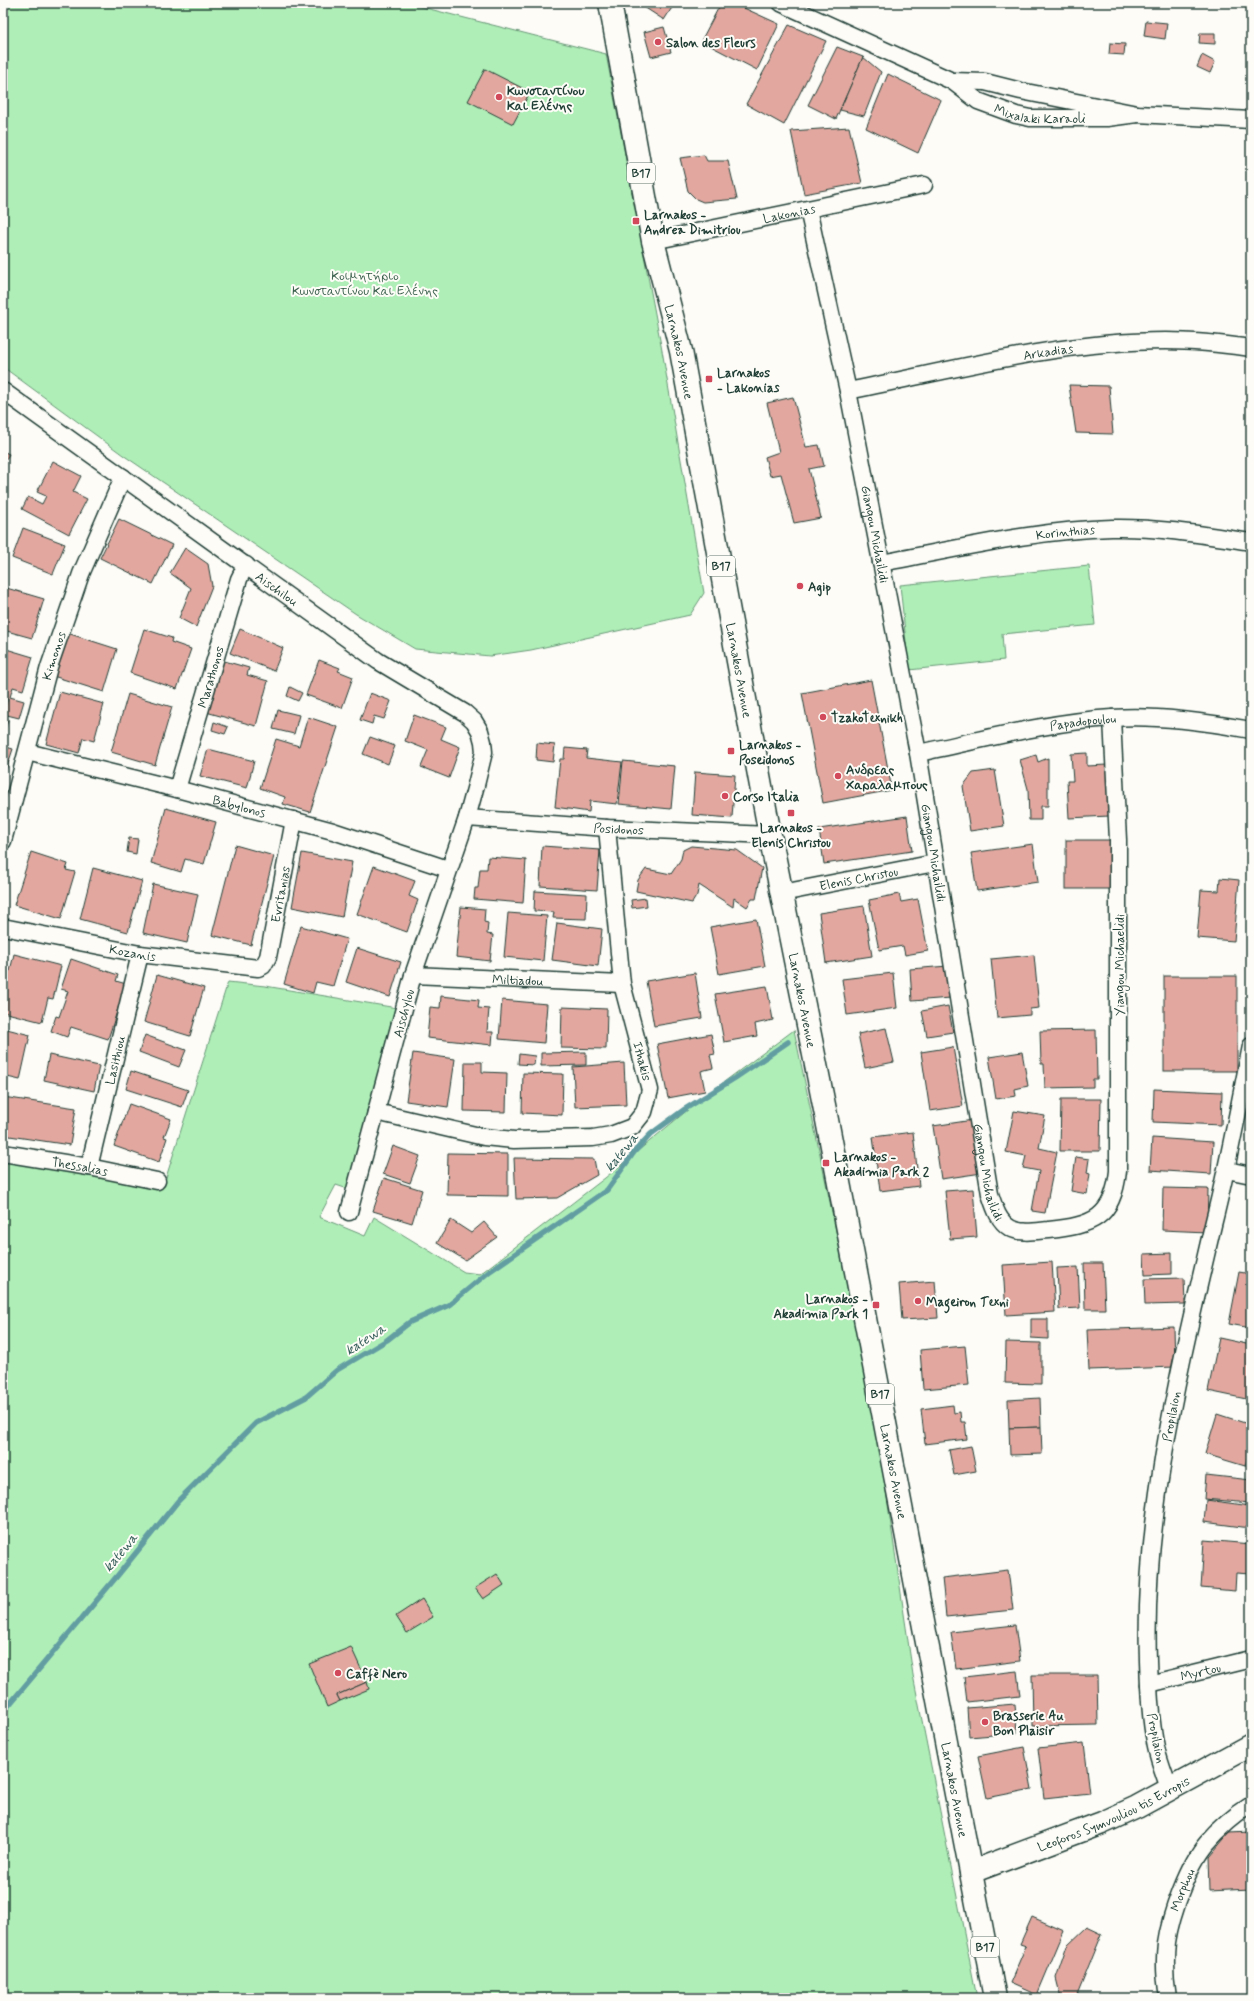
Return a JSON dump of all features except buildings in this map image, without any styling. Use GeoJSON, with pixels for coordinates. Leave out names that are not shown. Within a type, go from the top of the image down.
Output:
{"type":"FeatureCollection","features":[{"type":"Feature","properties":{"kind":"main road","name":"Larnakos Avenue"},"geometry":{"type":"LineString","coordinates":[[610,3],[654,241],[681,352],[770,835],[995,1998]]}},
{"type":"Feature","properties":{"kind":"main road","name":"Leoforos Symvouliou tis Evropis"},"geometry":{"type":"LineString","coordinates":[[971,1872],[1102,1823],[1170,1790],[1251,1745]]}},
{"type":"Feature","properties":{"kind":"street","name":"Mixalaki Karaoli"},"geometry":{"type":"LineString","coordinates":[[781,3],[952,81],[978,101],[1016,115],[1030,118],[1107,118],[1136,114]]}},
{"type":"Feature","properties":{"kind":"street","name":"Mixalaki Karaoli"},"geometry":{"type":"LineString","coordinates":[[952,81],[985,82],[1136,114],[1251,120]]}},
{"type":"Feature","properties":{"kind":"street"},"geometry":{"type":"LineString","coordinates":[[1016,115],[1022,97],[1022,91]]}},
{"type":"Feature","properties":{"kind":"street","name":"Lakonias"},"geometry":{"type":"LineString","coordinates":[[654,241],[924,185]]}},
{"type":"Feature","properties":{"kind":"street","name":"Giangou Michailidi"},"geometry":{"type":"LineString","coordinates":[[808,209],[848,391],[918,753],[935,862],[943,898],[990,1194],[998,1216],[1003,1223],[1011,1228],[1030,1232],[1078,1226],[1099,1217],[1106,1209]]}},
{"type":"Feature","properties":{"kind":"street","name":"Arkadias"},"geometry":{"type":"LineString","coordinates":[[848,391],[1075,347],[1166,341],[1213,343],[1251,348]]}},
{"type":"Feature","properties":{"kind":"street","name":"Aischilou"},"geometry":{"type":"LineString","coordinates":[[3,391],[378,661],[465,713],[474,721],[480,731],[484,752],[467,818]]}},
{"type":"Feature","properties":{"kind":"street","name":"Kimonos"},"geometry":{"type":"LineString","coordinates":[[3,841],[49,667],[81,574],[123,477]]}},
{"type":"Feature","properties":{"kind":"street","name":"Korinthias"},"geometry":{"type":"LineString","coordinates":[[882,563],[1008,540],[1111,528],[1178,531],[1251,542]]}},
{"type":"Feature","properties":{"kind":"street","name":"Marathonos"},"geometry":{"type":"LineString","coordinates":[[177,789],[239,579],[246,565]]}},
{"type":"Feature","properties":{"kind":"street","name":"Papadopoulou"},"geometry":{"type":"LineString","coordinates":[[918,753],[1062,724],[1112,718],[1159,718],[1251,730]]}},
{"type":"Feature","properties":{"kind":"street","name":"Yiangou Michaelidi"},"geometry":{"type":"LineString","coordinates":[[1106,1209],[1113,1196],[1118,1170],[1118,840],[1112,718]]}},
{"type":"Feature","properties":{"kind":"street","name":"Babylonos"},"geometry":{"type":"LineString","coordinates":[[27,752],[294,820],[333,831],[448,869]]}},
{"type":"Feature","properties":{"kind":"street","name":"Posidonos"},"geometry":{"type":"LineString","coordinates":[[467,818],[607,828],[770,835]]}},
{"type":"Feature","properties":{"kind":"street","name":"Aischylou"},"geometry":{"type":"LineString","coordinates":[[349,1212],[413,975],[448,869],[467,818]]}},
{"type":"Feature","properties":{"kind":"street","name":"Evritanias"},"geometry":{"type":"LineString","coordinates":[[263,966],[268,957],[294,820]]}},
{"type":"Feature","properties":{"kind":"street","name":"Ithakis"},"geometry":{"type":"LineString","coordinates":[[376,1112],[484,1137],[514,1140],[593,1138],[626,1130],[637,1121],[644,1112],[650,1090],[622,984],[607,828]]}},
{"type":"Feature","properties":{"kind":"street","name":"Elenis Christou"},"geometry":{"type":"LineString","coordinates":[[782,893],[935,862]]}},
{"type":"Feature","properties":{"kind":"street","name":"Kozanis"},"geometry":{"type":"LineString","coordinates":[[3,927],[140,954],[248,969],[263,966]]}},
{"type":"Feature","properties":{"kind":"street","name":"Lasithiou"},"geometry":{"type":"LineString","coordinates":[[89,1167],[140,954]]}},
{"type":"Feature","properties":{"kind":"street","name":"Miltiadou"},"geometry":{"type":"LineString","coordinates":[[413,975],[622,984]]}},
{"type":"Feature","properties":{"kind":"street","name":"Propilaion"},"geometry":{"type":"LineString","coordinates":[[1170,1790],[1156,1749],[1152,1729],[1147,1617],[1153,1539],[1165,1440],[1177,1375],[1227,1170],[1251,1046]]}},
{"type":"Feature","properties":{"kind":"street","name":"Thessalias"},"geometry":{"type":"LineString","coordinates":[[3,1153],[89,1167],[156,1181]]}},
{"type":"Feature","properties":{"kind":"street"},"geometry":{"type":"LineString","coordinates":[[1227,1170],[1251,1175]]}},
{"type":"Feature","properties":{"kind":"street","name":"Myrtou"},"geometry":{"type":"LineString","coordinates":[[1149,1684],[1251,1659]]}},
{"type":"Feature","properties":{"kind":"street","name":"Morphou"},"geometry":{"type":"LineString","coordinates":[[1168,1998],[1165,1966],[1166,1943],[1170,1923],[1182,1890],[1196,1860],[1207,1843],[1243,1810],[1251,1805]]}},
{"type":"Feature","properties":{"kind":"green space","name":"Κοιμητήριο Κωνσταντίνου Και Ελένης"},"geometry":{"type":"Polygon","coordinates":[[[3,3],[406,3],[606,54],[663,356],[704,593],[690,615],[531,650],[490,656],[415,649],[356,614],[123,455],[3,367],[3,3]]]}},
{"type":"Feature","properties":{"kind":"green space"},"geometry":{"type":"Polygon","coordinates":[[[1089,566],[1095,625],[1002,634],[1004,660],[909,670],[900,585],[1089,566]]]}},
{"type":"Feature","properties":{"kind":"green space"},"geometry":{"type":"Polygon","coordinates":[[[228,982],[265,986],[403,1009],[351,1190],[336,1185],[319,1217],[365,1236],[374,1217],[464,1272],[480,1274],[605,1178],[701,1099],[794,1030],[841,1255],[882,1464],[913,1675],[977,1998],[3,1998],[3,1160],[163,1187],[228,982]]]}},
{"type":"Feature","properties":{"kind":"waterway","name":"katewa"},"geometry":{"type":"LineString","coordinates":[[3,1712],[178,1501],[256,1423],[306,1397],[337,1370],[387,1340],[410,1322],[449,1305],[490,1271],[607,1190],[635,1151],[651,1134],[685,1109],[735,1078],[788,1042]]}},
{"type":"Feature","properties":{"kind":"place","name":"Salon des Fleurs"},"geometry":{"type":"Point","coordinates":[658,42]}},
{"type":"Feature","properties":{"kind":"place","name":"Κωνσταντίνου Και Ελένης"},"geometry":{"type":"Point","coordinates":[499,97]}},
{"type":"Feature","properties":{"kind":"place","name":"Larnakos - Andrea Dimitriou"},"geometry":{"type":"Point","coordinates":[636,221]}},
{"type":"Feature","properties":{"kind":"place","name":"Larnakos - Lakonias"},"geometry":{"type":"Point","coordinates":[709,379]}},
{"type":"Feature","properties":{"kind":"place","name":"Agip"},"geometry":{"type":"Point","coordinates":[800,586]}},
{"type":"Feature","properties":{"kind":"place","name":"TzakoTexnikh"},"geometry":{"type":"Point","coordinates":[823,717]}},
{"type":"Feature","properties":{"kind":"place","name":"Larnakos - Poseidonos"},"geometry":{"type":"Point","coordinates":[731,751]}},
{"type":"Feature","properties":{"kind":"place","name":"Ανδρεας Χαραλαμπους"},"geometry":{"type":"Point","coordinates":[838,776]}},
{"type":"Feature","properties":{"kind":"place","name":"Corso Italia"},"geometry":{"type":"Point","coordinates":[725,796]}},
{"type":"Feature","properties":{"kind":"place","name":"Larnakos - Elenis Christou"},"geometry":{"type":"Point","coordinates":[791,813]}},
{"type":"Feature","properties":{"kind":"place","name":"Larnakos - Akadimia Park 2"},"geometry":{"type":"Point","coordinates":[826,1163]}},
{"type":"Feature","properties":{"kind":"place","name":"Mageiron Texni"},"geometry":{"type":"Point","coordinates":[918,1301]}},
{"type":"Feature","properties":{"kind":"place","name":"Larnakos - Akadimia Park 1"},"geometry":{"type":"Point","coordinates":[876,1305]}},
{"type":"Feature","properties":{"kind":"place","name":"Caffè Nero"},"geometry":{"type":"Point","coordinates":[338,1673]}},
{"type":"Feature","properties":{"kind":"place","name":"Brasserie Au Bon Plaisir"},"geometry":{"type":"Point","coordinates":[985,1722]}}]}
